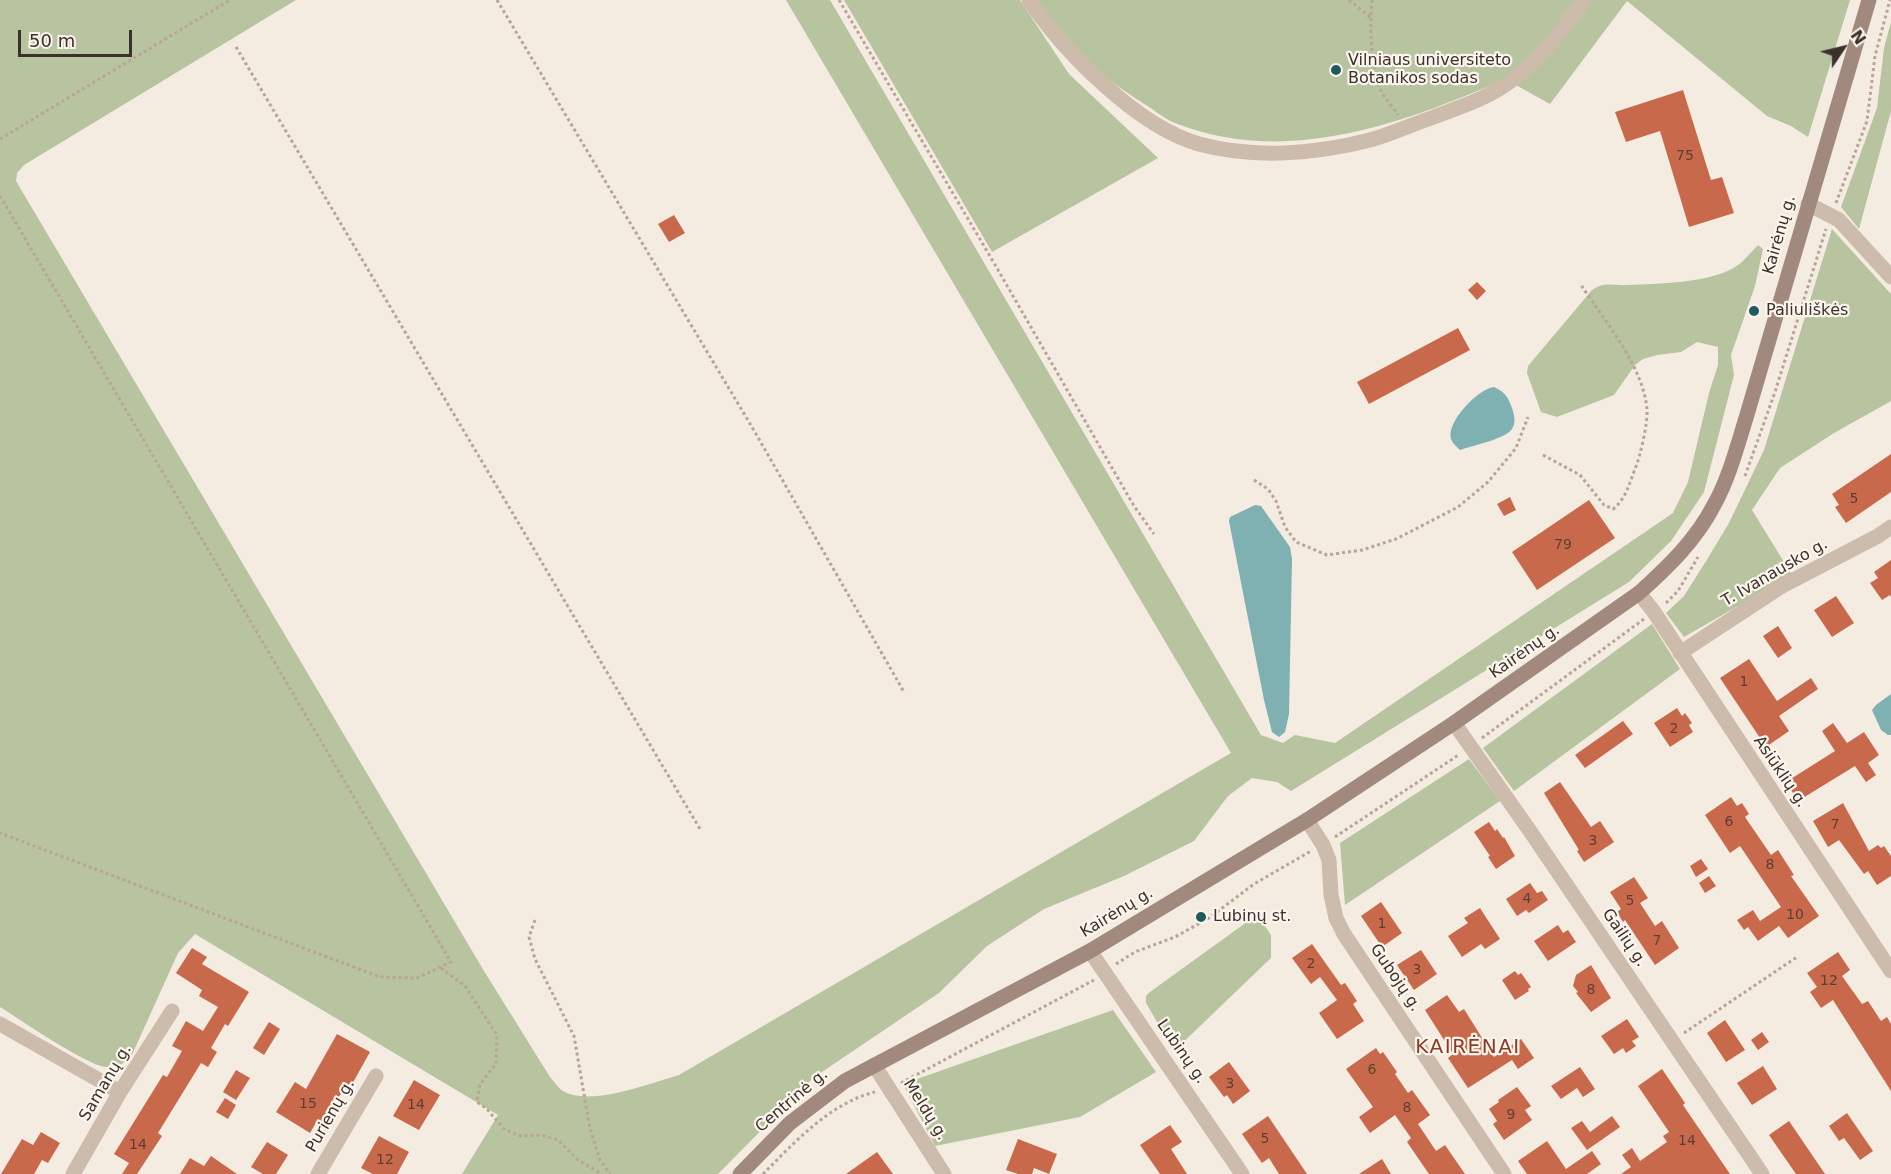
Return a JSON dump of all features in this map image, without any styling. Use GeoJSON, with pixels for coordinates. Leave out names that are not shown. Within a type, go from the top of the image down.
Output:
{"type":"FeatureCollection","features":[{"type":"Feature","properties":{"kind":"main road","name":"Kairėnų g."},"geometry":{"type":"LineString","coordinates":[[874,1065],[1090,951],[1307,820],[1454,723],[1640,593],[1664,571],[1695,536],[1725,483],[1869,0]]}},
{"type":"Feature","properties":{"kind":"main road","name":"Centrinė g."},"geometry":{"type":"LineString","coordinates":[[740,1174],[790,1123],[845,1081],[874,1065]]}},
{"type":"Feature","properties":{"kind":"street"},"geometry":{"type":"LineString","coordinates":[[1029,0],[1041,19],[1108,89],[1170,132],[1199,144],[1244,152],[1281,153],[1371,140],[1471,103],[1510,82],[1540,57],[1584,0]]}},
{"type":"Feature","properties":{"kind":"street"},"geometry":{"type":"LineString","coordinates":[[1808,204],[1831,214],[1848,229],[1891,277]]}},
{"type":"Feature","properties":{"kind":"street","name":"T. Ivanausko g."},"geometry":{"type":"LineString","coordinates":[[1680,653],[1782,586],[1891,527]]}},
{"type":"Feature","properties":{"kind":"street","name":"Asiūklių g."},"geometry":{"type":"LineString","coordinates":[[1640,593],[1891,970]]}},
{"type":"Feature","properties":{"kind":"street","name":"Gailių g."},"geometry":{"type":"LineString","coordinates":[[1454,723],[1530,831],[1762,1174]]}},
{"type":"Feature","properties":{"kind":"street","name":"Gubojų g."},"geometry":{"type":"LineString","coordinates":[[1307,820],[1323,845],[1329,860],[1331,895],[1336,918],[1344,934],[1504,1174]]}},
{"type":"Feature","properties":{"kind":"street","name":"Lubinų g."},"geometry":{"type":"LineString","coordinates":[[1090,951],[1242,1174]]}},
{"type":"Feature","properties":{"kind":"street","name":"Samanų g."},"geometry":{"type":"LineString","coordinates":[[72,1174],[120,1092],[172,1011]]}},
{"type":"Feature","properties":{"kind":"street"},"geometry":{"type":"LineString","coordinates":[[0,1024],[120,1092]]}},
{"type":"Feature","properties":{"kind":"street","name":"Meldų g."},"geometry":{"type":"LineString","coordinates":[[874,1065],[891,1088],[944,1174]]}},
{"type":"Feature","properties":{"kind":"street","name":"Purienų g."},"geometry":{"type":"LineString","coordinates":[[318,1174],[376,1076]]}},
{"type":"Feature","properties":{"kind":"path"},"geometry":{"type":"LineString","coordinates":[[0,139],[230,0]]}},
{"type":"Feature","properties":{"kind":"path"},"geometry":{"type":"LineString","coordinates":[[497,0],[752,427],[904,692]]}},
{"type":"Feature","properties":{"kind":"path"},"geometry":{"type":"LineString","coordinates":[[839,0],[1134,506],[1154,534]]}},
{"type":"Feature","properties":{"kind":"path"},"geometry":{"type":"LineString","coordinates":[[1350,0],[1371,17]]}},
{"type":"Feature","properties":{"kind":"path"},"geometry":{"type":"LineString","coordinates":[[1372,0],[1374,65],[1382,93],[1398,114],[1403,128]]}},
{"type":"Feature","properties":{"kind":"path"},"geometry":{"type":"LineString","coordinates":[[1742,482],[1775,392],[1831,214],[1867,121],[1875,56],[1890,0]]}},
{"type":"Feature","properties":{"kind":"path"},"geometry":{"type":"LineString","coordinates":[[236,47],[700,828]]}},
{"type":"Feature","properties":{"kind":"path"},"geometry":{"type":"LineString","coordinates":[[0,196],[451,962],[417,978],[380,977],[0,833]]}},
{"type":"Feature","properties":{"kind":"path"},"geometry":{"type":"LineString","coordinates":[[1543,455],[1580,475],[1604,505],[1613,509],[1622,502],[1638,461],[1647,412],[1641,382],[1619,342],[1581,285]]}},
{"type":"Feature","properties":{"kind":"path"},"geometry":{"type":"LineString","coordinates":[[1254,480],[1268,489],[1285,527],[1296,542],[1327,555],[1362,550],[1396,539],[1458,507],[1488,482],[1516,448],[1527,417]]}},
{"type":"Feature","properties":{"kind":"path"},"geometry":{"type":"LineString","coordinates":[[764,1174],[796,1141],[844,1105],[858,1097],[891,1088],[1104,973],[1117,962],[1135,952],[1175,937],[1209,918],[1275,870],[1323,845],[1471,746],[1654,612],[1678,591],[1698,557]]}},
{"type":"Feature","properties":{"kind":"path"},"geometry":{"type":"LineString","coordinates":[[535,920],[529,937],[535,959],[574,1036],[590,1129],[600,1160],[610,1174]]}},
{"type":"Feature","properties":{"kind":"path"},"geometry":{"type":"LineString","coordinates":[[1672,1041],[1797,957]]}},
{"type":"Feature","properties":{"kind":"path"},"geometry":{"type":"LineString","coordinates":[[441,968],[465,986],[497,1035],[496,1064],[480,1084],[477,1102],[486,1108],[505,1130],[521,1136],[541,1134],[558,1140],[578,1160],[602,1174]]}},
{"type":"Feature","properties":{"kind":"green space"},"geometry":{"type":"Polygon","coordinates":[[[0,0],[296,0],[24,165],[17,173],[16,181],[484,971],[550,1077],[561,1090],[575,1095],[589,1096],[621,1092],[679,1075],[1231,753],[786,0],[830,0],[1261,735],[1283,743],[1295,735],[1335,743],[1673,513],[1688,482],[1718,365],[1718,347],[1697,342],[1681,352],[1643,359],[1635,365],[1614,395],[1557,417],[1541,412],[1527,373],[1528,366],[1597,287],[1654,284],[1715,276],[1738,265],[1758,245],[1763,249],[1755,286],[1731,355],[1734,375],[1704,492],[1671,541],[1629,582],[1291,791],[1277,782],[1252,778],[1228,796],[1194,841],[1124,876],[1044,909],[987,946],[939,993],[813,1078],[718,1174],[462,1174],[498,1115],[195,934],[178,953],[131,1057],[117,1066],[106,1067],[84,1059],[0,1007],[0,0]]]}},
{"type":"Feature","properties":{"kind":"green space"},"geometry":{"type":"Polygon","coordinates":[[[844,0],[1020,0],[1069,74],[1158,158],[992,252],[844,0]]]}},
{"type":"Feature","properties":{"kind":"green space","name":"Vilniaus universiteto Botanikos sodas"},"geometry":{"type":"Polygon","coordinates":[[[1037,0],[1850,0],[1808,137],[1791,126],[1767,116],[1627,1],[1550,104],[1505,79],[1426,111],[1385,124],[1343,134],[1301,140],[1259,141],[1217,136],[1163,117],[1120,88],[1082,58],[1037,0]]]}},
{"type":"Feature","properties":{"kind":"green space"},"geometry":{"type":"Polygon","coordinates":[[[1891,22],[1891,111],[1859,229],[1841,207],[1877,108],[1884,48],[1891,22]]]}},
{"type":"Feature","properties":{"kind":"green space"},"geometry":{"type":"Polygon","coordinates":[[[1832,229],[1891,294],[1891,401],[1834,433],[1780,468],[1752,510],[1792,575],[1684,637],[1666,613],[1684,596],[1708,558],[1729,523],[1764,450],[1832,229]]]}},
{"type":"Feature","properties":{"kind":"green space"},"geometry":{"type":"Polygon","coordinates":[[[1652,624],[1680,669],[1514,791],[1483,748],[1652,624]]]}},
{"type":"Feature","properties":{"kind":"green space"},"geometry":{"type":"Polygon","coordinates":[[[1469,759],[1500,801],[1345,905],[1340,843],[1469,759]]]}},
{"type":"Feature","properties":{"kind":"green space"},"geometry":{"type":"Polygon","coordinates":[[[1251,919],[1260,919],[1271,935],[1271,958],[1174,1051],[1146,1003],[1146,996],[1251,919]]]}},
{"type":"Feature","properties":{"kind":"green space"},"geometry":{"type":"Polygon","coordinates":[[[1113,1010],[1156,1072],[1080,1117],[935,1146],[903,1084],[1113,1010]]]}},
{"type":"Feature","properties":{"kind":"water"},"geometry":{"type":"Polygon","coordinates":[[[1494,387],[1509,401],[1513,410],[1513,427],[1505,435],[1460,450],[1451,439],[1453,424],[1472,400],[1487,389],[1494,387]]]}},
{"type":"Feature","properties":{"kind":"water"},"geometry":{"type":"Polygon","coordinates":[[[1255,505],[1261,506],[1290,547],[1292,559],[1289,714],[1285,732],[1279,737],[1272,732],[1264,700],[1229,521],[1230,517],[1255,505]]]}},
{"type":"Feature","properties":{"kind":"water"},"geometry":{"type":"Polygon","coordinates":[[[1891,694],[1891,735],[1888,735],[1881,730],[1872,710],[1891,694]]]}},
{"type":"Feature","properties":{"kind":"building"},"geometry":{"type":"Polygon","coordinates":[[[1683,90],[1711,180],[1722,177],[1734,213],[1689,227],[1660,131],[1626,142],[1615,112],[1683,90]]]}},
{"type":"Feature","properties":{"kind":"building"},"geometry":{"type":"Polygon","coordinates":[[[674,215],[685,233],[669,242],[658,224],[674,215]]]}},
{"type":"Feature","properties":{"kind":"building"},"geometry":{"type":"Polygon","coordinates":[[[1477,282],[1486,291],[1477,300],[1468,290],[1477,282]]]}},
{"type":"Feature","properties":{"kind":"building"},"geometry":{"type":"Polygon","coordinates":[[[1458,328],[1470,350],[1369,404],[1357,382],[1458,328]]]}},
{"type":"Feature","properties":{"kind":"building"},"geometry":{"type":"Polygon","coordinates":[[[1891,454],[1891,492],[1846,523],[1835,507],[1839,505],[1832,494],[1891,454]]]}},
{"type":"Feature","properties":{"kind":"building"},"geometry":{"type":"Polygon","coordinates":[[[1510,497],[1516,510],[1504,516],[1497,504],[1510,497]]]}},
{"type":"Feature","properties":{"kind":"building"},"geometry":{"type":"Polygon","coordinates":[[[1589,500],[1615,538],[1537,590],[1512,552],[1589,500]]]}},
{"type":"Feature","properties":{"kind":"building"},"geometry":{"type":"Polygon","coordinates":[[[1891,560],[1891,597],[1890,595],[1882,600],[1870,583],[1878,578],[1874,572],[1891,560]]]}},
{"type":"Feature","properties":{"kind":"building"},"geometry":{"type":"Polygon","coordinates":[[[1836,596],[1854,623],[1832,637],[1814,610],[1836,596]]]}},
{"type":"Feature","properties":{"kind":"building"},"geometry":{"type":"Polygon","coordinates":[[[1778,626],[1792,648],[1778,658],[1763,636],[1778,626]]]}},
{"type":"Feature","properties":{"kind":"building"},"geometry":{"type":"Polygon","coordinates":[[[1749,659],[1777,701],[1811,678],[1818,689],[1779,716],[1789,731],[1766,747],[1720,678],[1749,659]]]}},
{"type":"Feature","properties":{"kind":"building"},"geometry":{"type":"Polygon","coordinates":[[[1677,708],[1682,716],[1685,713],[1692,723],[1689,725],[1693,732],[1670,747],[1654,723],[1677,708]]]}},
{"type":"Feature","properties":{"kind":"building"},"geometry":{"type":"Polygon","coordinates":[[[1623,721],[1633,734],[1585,768],[1575,755],[1623,721]]]}},
{"type":"Feature","properties":{"kind":"building"},"geometry":{"type":"Polygon","coordinates":[[[1833,723],[1847,743],[1864,732],[1879,755],[1868,763],[1876,775],[1866,782],[1855,766],[1798,801],[1786,782],[1835,751],[1822,731],[1833,723]]]}},
{"type":"Feature","properties":{"kind":"building"},"geometry":{"type":"Polygon","coordinates":[[[1560,782],[1591,827],[1600,821],[1614,842],[1584,862],[1544,793],[1560,782]]]}},
{"type":"Feature","properties":{"kind":"building"},"geometry":{"type":"Polygon","coordinates":[[[1731,797],[1737,806],[1742,803],[1749,814],[1745,817],[1771,855],[1778,850],[1794,875],[1791,876],[1819,916],[1788,938],[1779,926],[1758,941],[1748,927],[1744,930],[1737,920],[1753,910],[1760,921],[1781,907],[1740,846],[1730,853],[1705,815],[1731,797]]]}},
{"type":"Feature","properties":{"kind":"building"},"geometry":{"type":"Polygon","coordinates":[[[1843,803],[1869,851],[1878,845],[1881,848],[1884,846],[1891,856],[1891,876],[1877,885],[1868,871],[1864,874],[1839,840],[1828,847],[1813,821],[1843,803]]]}},
{"type":"Feature","properties":{"kind":"building"},"geometry":{"type":"Polygon","coordinates":[[[1489,822],[1495,831],[1497,829],[1504,837],[1515,856],[1496,869],[1474,832],[1489,822]]]}},
{"type":"Feature","properties":{"kind":"building"},"geometry":{"type":"Polygon","coordinates":[[[1701,859],[1708,869],[1696,877],[1690,866],[1701,859]]]}},
{"type":"Feature","properties":{"kind":"building"},"geometry":{"type":"Polygon","coordinates":[[[1709,876],[1716,886],[1705,893],[1699,883],[1709,876]]]}},
{"type":"Feature","properties":{"kind":"building"},"geometry":{"type":"Polygon","coordinates":[[[1634,877],[1648,898],[1640,903],[1655,926],[1662,921],[1679,948],[1655,965],[1625,920],[1623,922],[1617,912],[1621,909],[1610,892],[1634,877]]]}},
{"type":"Feature","properties":{"kind":"building"},"geometry":{"type":"Polygon","coordinates":[[[1530,883],[1537,893],[1542,891],[1548,900],[1529,913],[1526,910],[1517,916],[1506,899],[1530,883]]]}},
{"type":"Feature","properties":{"kind":"building"},"geometry":{"type":"Polygon","coordinates":[[[1381,902],[1402,933],[1382,947],[1361,916],[1381,902]]]}},
{"type":"Feature","properties":{"kind":"building"},"geometry":{"type":"Polygon","coordinates":[[[1480,908],[1500,939],[1485,949],[1481,944],[1462,957],[1448,936],[1468,923],[1464,918],[1480,908]]]}},
{"type":"Feature","properties":{"kind":"building"},"geometry":{"type":"Polygon","coordinates":[[[1558,925],[1563,933],[1568,930],[1576,942],[1548,961],[1534,941],[1558,925]]]}},
{"type":"Feature","properties":{"kind":"building"},"geometry":{"type":"Polygon","coordinates":[[[1312,944],[1341,985],[1345,983],[1357,1001],[1353,1004],[1364,1021],[1337,1039],[1319,1013],[1337,1000],[1320,977],[1311,984],[1292,958],[1312,944]]]}},
{"type":"Feature","properties":{"kind":"building"},"geometry":{"type":"Polygon","coordinates":[[[192,948],[207,957],[202,964],[249,992],[228,1026],[225,1024],[211,1048],[217,1052],[208,1067],[201,1063],[158,1133],[162,1136],[137,1174],[122,1174],[129,1163],[114,1154],[163,1075],[167,1077],[182,1051],[172,1046],[186,1021],[203,1031],[218,1007],[199,996],[202,990],[176,973],[192,948]]]}},
{"type":"Feature","properties":{"kind":"building"},"geometry":{"type":"Polygon","coordinates":[[[1421,950],[1437,974],[1414,990],[1397,965],[1421,950]]]}},
{"type":"Feature","properties":{"kind":"building"},"geometry":{"type":"Polygon","coordinates":[[[1838,952],[1850,970],[1842,976],[1862,1004],[1868,1001],[1881,1021],[1887,1017],[1891,1024],[1891,1091],[1833,1000],[1821,1008],[1810,992],[1817,987],[1807,973],[1838,952]]]}},
{"type":"Feature","properties":{"kind":"building"},"geometry":{"type":"Polygon","coordinates":[[[1591,965],[1611,998],[1591,1012],[1573,986],[1576,975],[1591,965]]]}},
{"type":"Feature","properties":{"kind":"building"},"geometry":{"type":"Polygon","coordinates":[[[1515,971],[1518,975],[1521,973],[1531,987],[1529,991],[1515,1000],[1502,980],[1515,971]]]}},
{"type":"Feature","properties":{"kind":"building"},"geometry":{"type":"Polygon","coordinates":[[[1447,995],[1459,1012],[1464,1009],[1494,1057],[1521,1039],[1534,1058],[1518,1069],[1512,1060],[1468,1088],[1448,1058],[1453,1054],[1425,1010],[1447,995]]]}},
{"type":"Feature","properties":{"kind":"building"},"geometry":{"type":"Polygon","coordinates":[[[1627,1019],[1639,1037],[1632,1041],[1636,1046],[1626,1053],[1623,1048],[1614,1054],[1601,1036],[1627,1019]]]}},
{"type":"Feature","properties":{"kind":"building"},"geometry":{"type":"Polygon","coordinates":[[[1725,1020],[1745,1050],[1726,1062],[1707,1033],[1725,1020]]]}},
{"type":"Feature","properties":{"kind":"building"},"geometry":{"type":"Polygon","coordinates":[[[269,1022],[280,1029],[264,1055],[253,1048],[269,1022]]]}},
{"type":"Feature","properties":{"kind":"building"},"geometry":{"type":"Polygon","coordinates":[[[1762,1032],[1769,1042],[1758,1050],[1751,1040],[1762,1032]]]}},
{"type":"Feature","properties":{"kind":"building"},"geometry":{"type":"Polygon","coordinates":[[[337,1034],[370,1052],[346,1095],[342,1092],[323,1122],[318,1119],[310,1133],[276,1112],[295,1082],[306,1089],[337,1034]]]}},
{"type":"Feature","properties":{"kind":"building"},"geometry":{"type":"Polygon","coordinates":[[[1376,1048],[1380,1054],[1383,1052],[1408,1093],[1412,1090],[1430,1115],[1418,1124],[1436,1151],[1445,1145],[1465,1174],[1429,1174],[1407,1142],[1411,1138],[1395,1115],[1370,1133],[1359,1117],[1373,1107],[1346,1069],[1376,1048]]]}},
{"type":"Feature","properties":{"kind":"building"},"geometry":{"type":"Polygon","coordinates":[[[1229,1062],[1250,1091],[1233,1104],[1227,1095],[1224,1097],[1209,1077],[1229,1062]]]}},
{"type":"Feature","properties":{"kind":"building"},"geometry":{"type":"Polygon","coordinates":[[[1763,1066],[1777,1089],[1752,1105],[1737,1083],[1763,1066]]]}},
{"type":"Feature","properties":{"kind":"building"},"geometry":{"type":"Polygon","coordinates":[[[1580,1067],[1595,1089],[1583,1097],[1577,1088],[1561,1099],[1551,1086],[1580,1067]]]}},
{"type":"Feature","properties":{"kind":"building"},"geometry":{"type":"Polygon","coordinates":[[[1662,1069],[1685,1103],[1683,1105],[1730,1174],[1621,1174],[1631,1167],[1622,1155],[1632,1148],[1640,1161],[1667,1142],[1663,1136],[1669,1132],[1638,1086],[1662,1069]]]}},
{"type":"Feature","properties":{"kind":"building"},"geometry":{"type":"Polygon","coordinates":[[[236,1070],[250,1078],[236,1100],[223,1092],[236,1070]]]}},
{"type":"Feature","properties":{"kind":"building"},"geometry":{"type":"Polygon","coordinates":[[[414,1080],[440,1095],[419,1130],[393,1116],[414,1080]]]}},
{"type":"Feature","properties":{"kind":"building"},"geometry":{"type":"Polygon","coordinates":[[[1517,1087],[1531,1106],[1525,1110],[1532,1120],[1504,1140],[1493,1124],[1497,1121],[1489,1109],[1517,1087]]]}},
{"type":"Feature","properties":{"kind":"building"},"geometry":{"type":"Polygon","coordinates":[[[225,1098],[236,1105],[228,1119],[216,1112],[225,1098]]]}},
{"type":"Feature","properties":{"kind":"building"},"geometry":{"type":"Polygon","coordinates":[[[1847,1113],[1873,1151],[1860,1160],[1844,1138],[1839,1141],[1829,1126],[1847,1113]]]}},
{"type":"Feature","properties":{"kind":"building"},"geometry":{"type":"Polygon","coordinates":[[[1268,1116],[1307,1174],[1279,1174],[1269,1158],[1262,1163],[1242,1134],[1268,1116]]]}},
{"type":"Feature","properties":{"kind":"building"},"geometry":{"type":"Polygon","coordinates":[[[1612,1116],[1620,1127],[1587,1150],[1571,1128],[1582,1121],[1590,1132],[1612,1116]]]}},
{"type":"Feature","properties":{"kind":"building"},"geometry":{"type":"Polygon","coordinates":[[[1789,1121],[1825,1174],[1796,1174],[1769,1135],[1789,1121]]]}},
{"type":"Feature","properties":{"kind":"building"},"geometry":{"type":"Polygon","coordinates":[[[1170,1125],[1182,1142],[1171,1149],[1187,1174],[1160,1174],[1140,1145],[1170,1125]]]}},
{"type":"Feature","properties":{"kind":"building"},"geometry":{"type":"Polygon","coordinates":[[[41,1132],[60,1143],[48,1163],[42,1160],[34,1174],[1,1174],[22,1139],[33,1145],[41,1132]]]}},
{"type":"Feature","properties":{"kind":"building"},"geometry":{"type":"Polygon","coordinates":[[[379,1136],[409,1152],[397,1174],[373,1174],[361,1168],[379,1136]]]}},
{"type":"Feature","properties":{"kind":"building"},"geometry":{"type":"Polygon","coordinates":[[[1018,1139],[1057,1154],[1049,1174],[1034,1168],[1032,1174],[1018,1174],[1006,1170],[1018,1139]]]}},
{"type":"Feature","properties":{"kind":"building"},"geometry":{"type":"Polygon","coordinates":[[[1547,1141],[1566,1169],[1592,1151],[1601,1164],[1587,1174],[1527,1174],[1518,1161],[1547,1141]]]}},
{"type":"Feature","properties":{"kind":"building"},"geometry":{"type":"Polygon","coordinates":[[[267,1142],[288,1155],[276,1174],[263,1174],[251,1167],[267,1142]]]}},
{"type":"Feature","properties":{"kind":"building"},"geometry":{"type":"Polygon","coordinates":[[[877,1152],[893,1174],[846,1174],[877,1152]]]}},
{"type":"Feature","properties":{"kind":"building"},"geometry":{"type":"Polygon","coordinates":[[[211,1156],[237,1174],[180,1174],[190,1158],[204,1166],[211,1156]]]}},
{"type":"Feature","properties":{"kind":"building"},"geometry":{"type":"Polygon","coordinates":[[[1382,1159],[1391,1174],[1359,1174],[1382,1159]]]}},
{"type":"Feature","properties":{"kind":"place","name":"Vilniaus universiteto Botanikos sodas"},"geometry":{"type":"Point","coordinates":[1336,70]}},
{"type":"Feature","properties":{"kind":"place","name":"Paliuliškės"},"geometry":{"type":"Point","coordinates":[1754,311]}},
{"type":"Feature","properties":{"kind":"place","name":"Lubinų st."},"geometry":{"type":"Point","coordinates":[1201,917]}},
{"type":"Feature","properties":{"kind":"district","name":"KAIRĖNAI"},"geometry":{"type":"Point","coordinates":[1468,1048]}}]}
